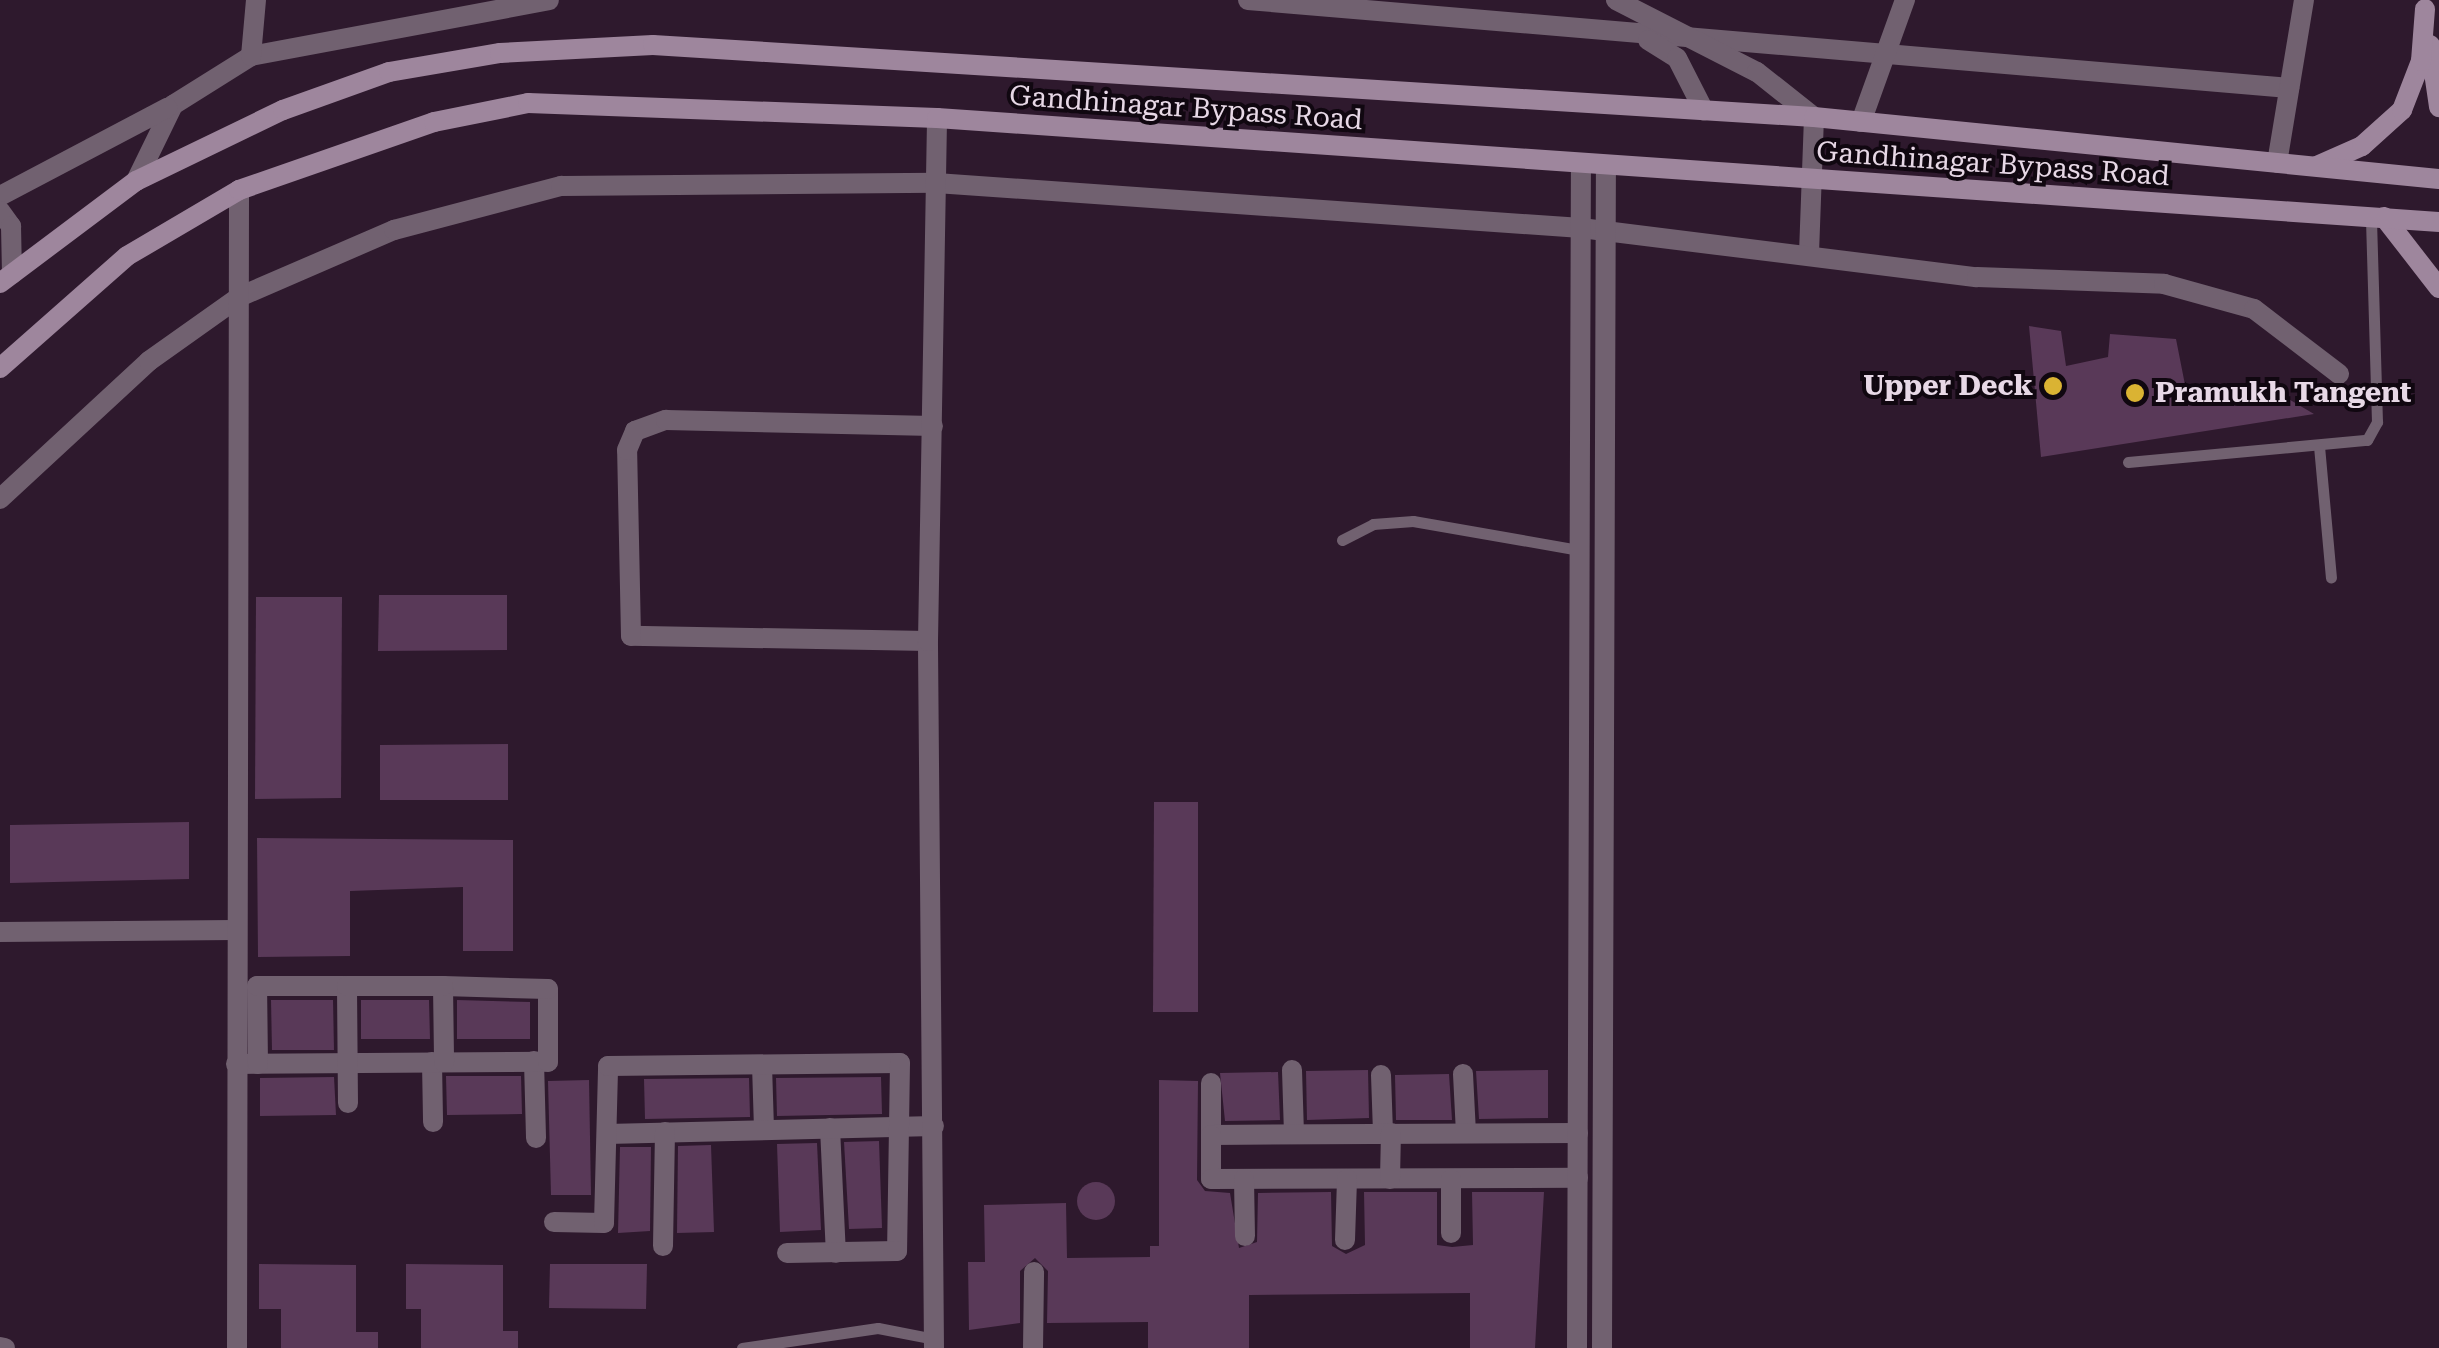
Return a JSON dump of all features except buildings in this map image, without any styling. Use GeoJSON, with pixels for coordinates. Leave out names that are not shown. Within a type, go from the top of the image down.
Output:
{"type":"FeatureCollection","features":[{"type":"Feature","properties":{"kind":"main road"},"geometry":{"type":"LineString","coordinates":[[2424,4],[2439,107]]}},
{"type":"Feature","properties":{"kind":"main road"},"geometry":{"type":"LineString","coordinates":[[2317,166],[2362,146],[2402,110],[2421,61],[2424,4]]}},
{"type":"Feature","properties":{"kind":"main road","name":"Gandhinagar Bypass Road"},"geometry":{"type":"LineString","coordinates":[[6,278],[136,181],[283,110],[389,72],[500,53],[653,45],[1814,117],[2439,180]]}},
{"type":"Feature","properties":{"kind":"main road","name":"Gandhinagar Bypass Road"},"geometry":{"type":"LineString","coordinates":[[0,368],[127,256],[238,190],[434,122],[528,103],[937,118],[1606,168],[2439,222]]}},
{"type":"Feature","properties":{"kind":"main road"},"geometry":{"type":"LineString","coordinates":[[2377,216],[2439,288]]}},
{"type":"Feature","properties":{"kind":"street"},"geometry":{"type":"LineString","coordinates":[[250,56],[256,0]]}},
{"type":"Feature","properties":{"kind":"street"},"geometry":{"type":"LineString","coordinates":[[0,196],[174,105],[250,56],[549,0]]}},
{"type":"Feature","properties":{"kind":"street"},"geometry":{"type":"LineString","coordinates":[[1248,0],[1320,3],[1704,45],[2290,88]]}},
{"type":"Feature","properties":{"kind":"street"},"geometry":{"type":"LineString","coordinates":[[1616,0],[1704,45],[1814,117],[1818,181],[1809,254]]}},
{"type":"Feature","properties":{"kind":"street"},"geometry":{"type":"LineString","coordinates":[[1860,122],[1905,0]]}},
{"type":"Feature","properties":{"kind":"street"},"geometry":{"type":"LineString","coordinates":[[2277,163],[2304,0]]}},
{"type":"Feature","properties":{"kind":"street"},"geometry":{"type":"LineString","coordinates":[[1642,37],[1677,58],[1704,110]]}},
{"type":"Feature","properties":{"kind":"street"},"geometry":{"type":"LineString","coordinates":[[136,181],[174,105]]}},
{"type":"Feature","properties":{"kind":"street"},"geometry":{"type":"LineString","coordinates":[[934,1344],[928,641],[937,118]]}},
{"type":"Feature","properties":{"kind":"street"},"geometry":{"type":"LineString","coordinates":[[1577,1348],[1581,164]]}},
{"type":"Feature","properties":{"kind":"street"},"geometry":{"type":"LineString","coordinates":[[1602,1348],[1606,168]]}},
{"type":"Feature","properties":{"kind":"street"},"geometry":{"type":"LineString","coordinates":[[0,499],[149,361],[239,297],[394,230],[516,192],[736,178],[936,183],[1581,228],[1977,277],[2209,291],[2254,309],[2339,374]]}},
{"type":"Feature","properties":{"kind":"street"},"geometry":{"type":"LineString","coordinates":[[237,1348],[238,190]]}},
{"type":"Feature","properties":{"kind":"street"},"geometry":{"type":"LineString","coordinates":[[0,210],[11,226],[6,278]]}},
{"type":"Feature","properties":{"kind":"street"},"geometry":{"type":"LineString","coordinates":[[928,641],[630,636],[627,450],[636,431],[666,420],[933,426]]}},
{"type":"Feature","properties":{"kind":"street"},"geometry":{"type":"LineString","coordinates":[[0,932],[235,930]]}},
{"type":"Feature","properties":{"kind":"street"},"geometry":{"type":"LineString","coordinates":[[236,1064],[258,1064],[438,1062],[534,1060],[548,1062],[548,989],[257,986],[258,1064]]}},
{"type":"Feature","properties":{"kind":"street"},"geometry":{"type":"LineString","coordinates":[[347,986],[348,1103]]}},
{"type":"Feature","properties":{"kind":"street"},"geometry":{"type":"LineString","coordinates":[[434,1122],[443,986]]}},
{"type":"Feature","properties":{"kind":"street"},"geometry":{"type":"LineString","coordinates":[[534,1060],[536,1138]]}},
{"type":"Feature","properties":{"kind":"street"},"geometry":{"type":"LineString","coordinates":[[554,1222],[604,1224],[608,1066],[900,1063],[898,1251],[787,1253]]}},
{"type":"Feature","properties":{"kind":"street"},"geometry":{"type":"LineString","coordinates":[[762,1065],[764,1130]]}},
{"type":"Feature","properties":{"kind":"street"},"geometry":{"type":"LineString","coordinates":[[1292,1070],[1294,1134]]}},
{"type":"Feature","properties":{"kind":"street"},"geometry":{"type":"LineString","coordinates":[[1463,1074],[1466,1133]]}},
{"type":"Feature","properties":{"kind":"street"},"geometry":{"type":"LineString","coordinates":[[1381,1076],[1390,1179]]}},
{"type":"Feature","properties":{"kind":"street"},"geometry":{"type":"LineString","coordinates":[[1211,1083],[1211,1179],[1578,1178]]}},
{"type":"Feature","properties":{"kind":"street"},"geometry":{"type":"LineString","coordinates":[[607,1134],[934,1126]]}},
{"type":"Feature","properties":{"kind":"street"},"geometry":{"type":"LineString","coordinates":[[830,1128],[836,1253]]}},
{"type":"Feature","properties":{"kind":"street"},"geometry":{"type":"LineString","coordinates":[[664,1246],[665,1132]]}},
{"type":"Feature","properties":{"kind":"street"},"geometry":{"type":"LineString","coordinates":[[1212,1135],[1578,1133]]}},
{"type":"Feature","properties":{"kind":"street"},"geometry":{"type":"LineString","coordinates":[[1450,1233],[1451,1178]]}},
{"type":"Feature","properties":{"kind":"street"},"geometry":{"type":"LineString","coordinates":[[1244,1179],[1246,1236]]}},
{"type":"Feature","properties":{"kind":"street"},"geometry":{"type":"LineString","coordinates":[[1346,1240],[1347,1179]]}},
{"type":"Feature","properties":{"kind":"street"},"geometry":{"type":"LineString","coordinates":[[1033,1348],[1034,1272]]}},
{"type":"Feature","properties":{"kind":"lane"},"geometry":{"type":"LineString","coordinates":[[2128,462],[2367,440],[2377,422],[2377,216]]}},
{"type":"Feature","properties":{"kind":"lane"},"geometry":{"type":"LineString","coordinates":[[2320,446],[2330,577]]}},
{"type":"Feature","properties":{"kind":"lane"},"geometry":{"type":"LineString","coordinates":[[1342,540],[1373,524],[1414,521],[1580,550]]}},
{"type":"Feature","properties":{"kind":"lane"},"geometry":{"type":"LineString","coordinates":[[742,1348],[878,1328],[934,1344]]}},
{"type":"Feature","properties":{"kind":"place","name":"Upper Deck"},"geometry":{"type":"Point","coordinates":[2053,386]}},
{"type":"Feature","properties":{"kind":"place","name":"Pramukh Tangent"},"geometry":{"type":"Point","coordinates":[2135,393]}}]}
